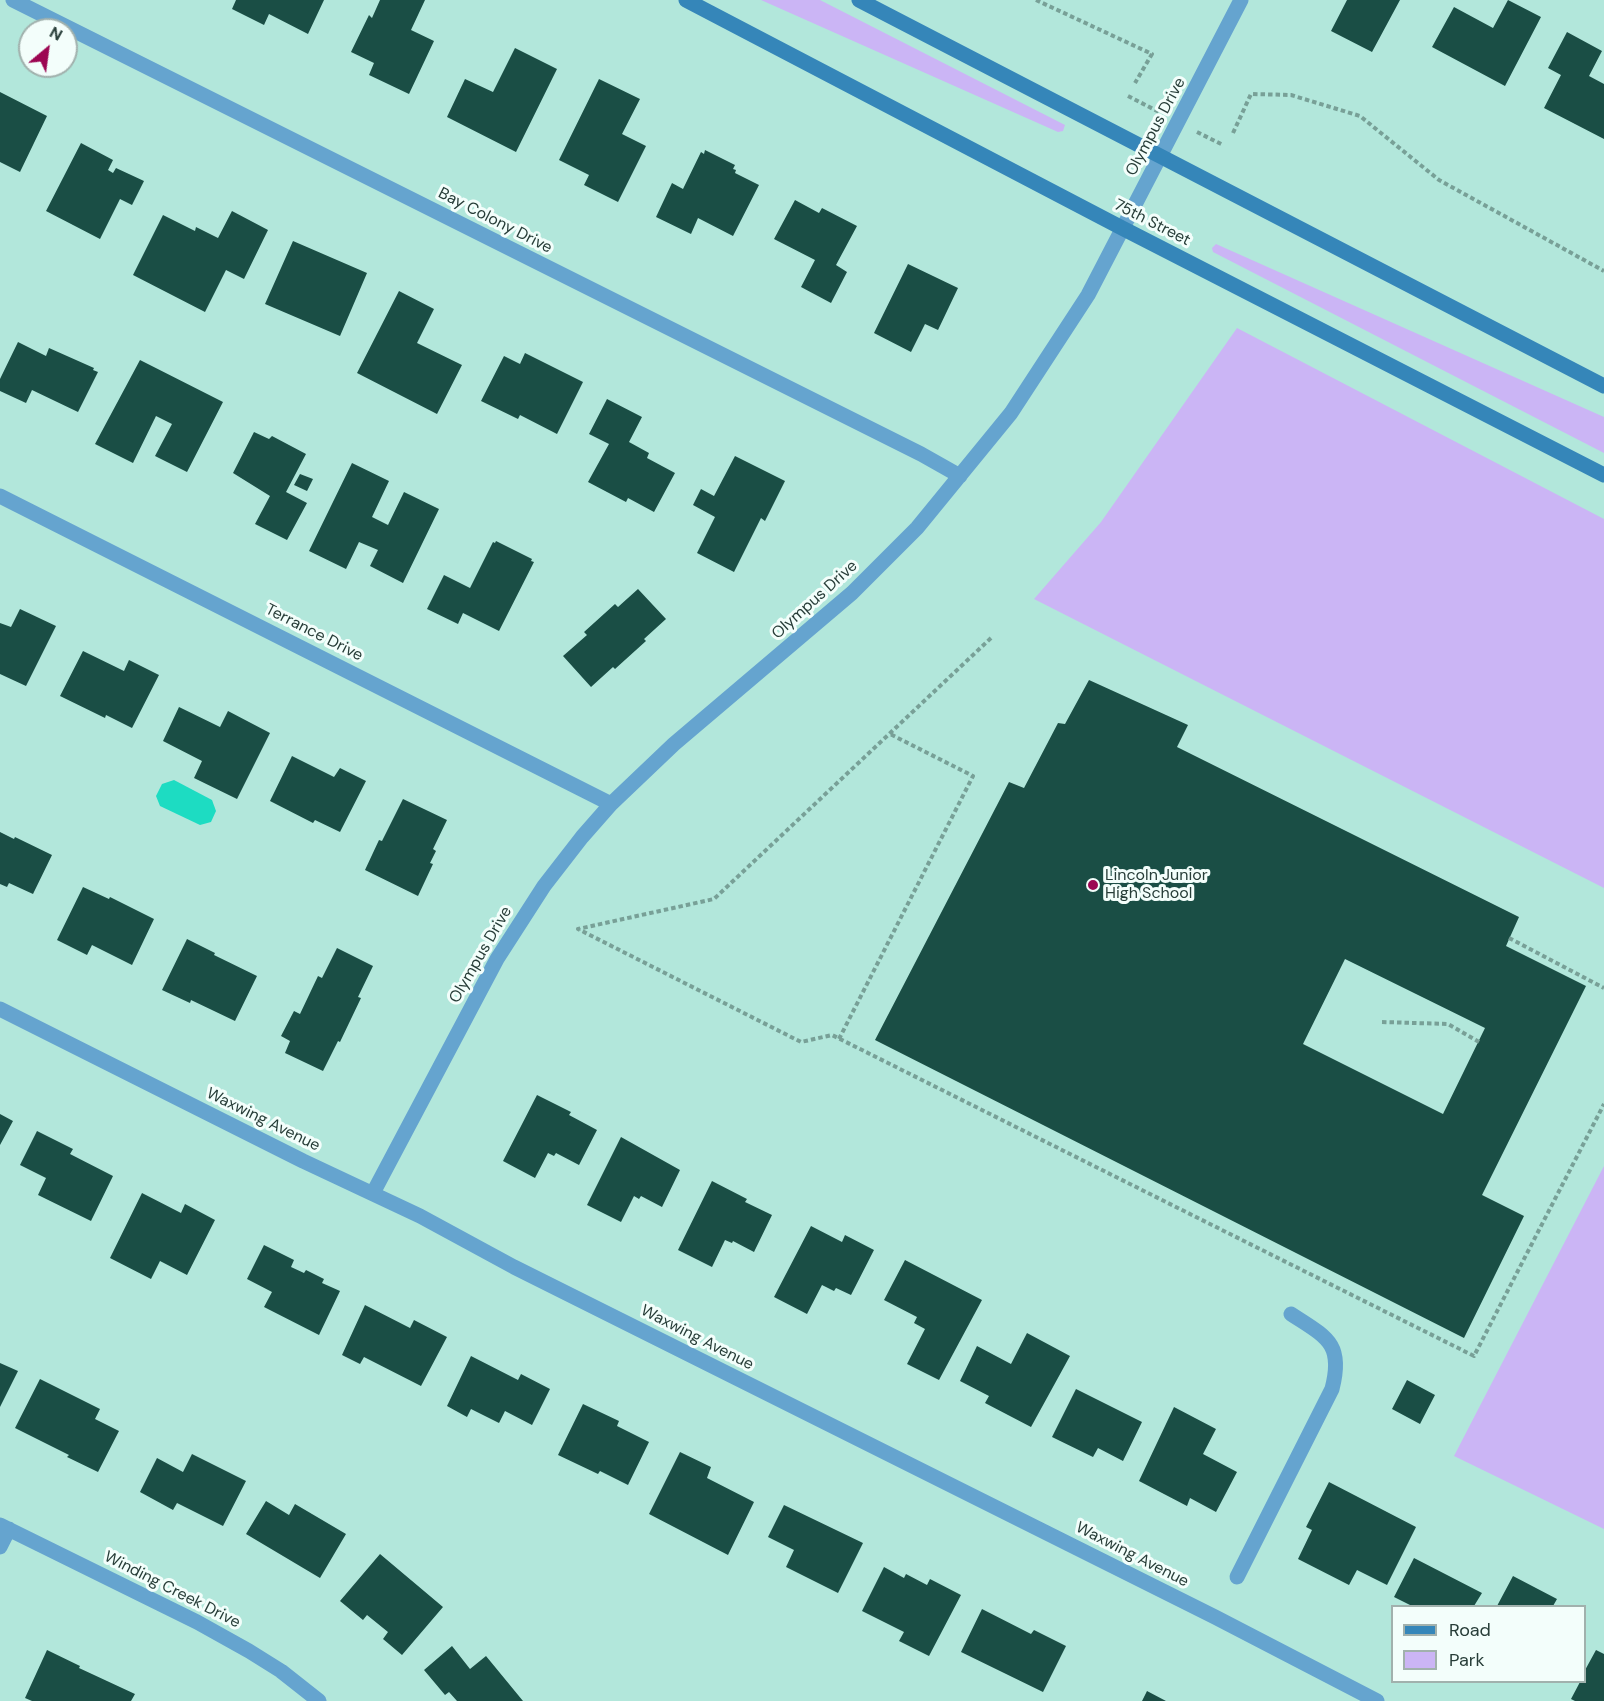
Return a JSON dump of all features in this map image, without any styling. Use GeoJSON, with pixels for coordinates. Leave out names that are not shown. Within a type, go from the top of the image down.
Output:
{"type":"FeatureCollection","features":[{"type":"Feature","properties":{"kind":"main road","name":"75th Street"},"geometry":{"type":"LineString","coordinates":[[686,0],[1122,228],[1604,475]]}},
{"type":"Feature","properties":{"kind":"main road"},"geometry":{"type":"LineString","coordinates":[[859,0],[1604,386]]}},
{"type":"Feature","properties":{"kind":"street","name":"Bay Colony Drive"},"geometry":{"type":"LineString","coordinates":[[13,0],[921,454],[960,476]]}},
{"type":"Feature","properties":{"kind":"street","name":"Olympus Drive"},"geometry":{"type":"LineString","coordinates":[[373,1193],[497,959],[544,886],[611,804],[674,744],[852,593],[917,528],[1011,413],[1088,295],[1241,0]]}},
{"type":"Feature","properties":{"kind":"street","name":"Terrance Drive"},"geometry":{"type":"LineString","coordinates":[[0,496],[611,804]]}},
{"type":"Feature","properties":{"kind":"street","name":"Waxwing Avenue"},"geometry":{"type":"LineString","coordinates":[[0,1009],[303,1161],[373,1193],[525,1272],[1215,1617],[1349,1694],[1377,1701]]}},
{"type":"Feature","properties":{"kind":"street"},"geometry":{"type":"LineString","coordinates":[[1237,1576],[1332,1389],[1338,1368],[1334,1348],[1317,1331],[1291,1314]]}},
{"type":"Feature","properties":{"kind":"street"},"geometry":{"type":"LineString","coordinates":[[0,1547],[4,1527]]}},
{"type":"Feature","properties":{"kind":"street","name":"Winding Creek Drive"},"geometry":{"type":"LineString","coordinates":[[4,1527],[197,1622],[281,1671],[319,1701]]}},
{"type":"Feature","properties":{"kind":"path"},"geometry":{"type":"LineString","coordinates":[[1036,0],[1152,54],[1135,83]]}},
{"type":"Feature","properties":{"kind":"path"},"geometry":{"type":"LineString","coordinates":[[1233,132],[1251,94],[1291,95],[1360,116],[1439,180],[1604,271]]}},
{"type":"Feature","properties":{"kind":"path"},"geometry":{"type":"LineString","coordinates":[[992,638],[714,899],[578,929],[801,1042],[832,1035],[1474,1356],[1604,1104]]}},
{"type":"Feature","properties":{"kind":"path"},"geometry":{"type":"LineString","coordinates":[[839,1039],[973,776],[890,734]]}},
{"type":"Feature","properties":{"kind":"path"},"geometry":{"type":"LineString","coordinates":[[1509,938],[1604,988]]}},
{"type":"Feature","properties":{"kind":"path"},"geometry":{"type":"LineString","coordinates":[[1382,1022],[1448,1024],[1479,1042]]}},
{"type":"Feature","properties":{"kind":"green space"},"geometry":{"type":"Polygon","coordinates":[[[761,0],[820,0],[1065,125],[1063,131],[1058,132],[761,0]]]}},
{"type":"Feature","properties":{"kind":"green space"},"geometry":{"type":"Polygon","coordinates":[[[1216,244],[1604,417],[1604,453],[1213,252],[1212,248],[1216,244]]]}},
{"type":"Feature","properties":{"kind":"green space"},"geometry":{"type":"Polygon","coordinates":[[[1237,328],[1604,519],[1604,888],[1034,599],[1101,522],[1237,328]]]}},
{"type":"Feature","properties":{"kind":"green space"},"geometry":{"type":"Polygon","coordinates":[[[1604,1166],[1604,1529],[1454,1456],[1604,1166]]]}},
{"type":"Feature","properties":{"kind":"shaded area"},"geometry":{"type":"Polygon","coordinates":[[[174,780],[212,800],[216,811],[211,822],[200,825],[160,806],[156,796],[162,784],[174,780]]]}},
{"type":"Feature","properties":{"kind":"building"},"geometry":{"type":"Polygon","coordinates":[[[236,0],[324,0],[308,34],[269,14],[264,25],[232,9],[236,0]]]}},
{"type":"Feature","properties":{"kind":"building"},"geometry":{"type":"Polygon","coordinates":[[[380,0],[425,0],[411,30],[434,41],[409,94],[369,75],[374,63],[351,52],[369,15],[372,18],[380,0]]]}},
{"type":"Feature","properties":{"kind":"building"},"geometry":{"type":"Polygon","coordinates":[[[1347,0],[1400,0],[1372,52],[1331,31],[1347,0]]]}},
{"type":"Feature","properties":{"kind":"building"},"geometry":{"type":"Polygon","coordinates":[[[1508,0],[1541,17],[1505,86],[1432,47],[1454,7],[1493,28],[1508,0]]]}},
{"type":"Feature","properties":{"kind":"building"},"geometry":{"type":"Polygon","coordinates":[[[1567,32],[1602,51],[1589,76],[1604,84],[1604,139],[1544,108],[1561,75],[1548,68],[1567,32]]]}},
{"type":"Feature","properties":{"kind":"building"},"geometry":{"type":"Polygon","coordinates":[[[515,48],[557,69],[516,152],[447,117],[465,79],[493,92],[515,48]]]}},
{"type":"Feature","properties":{"kind":"building"},"geometry":{"type":"Polygon","coordinates":[[[599,79],[640,99],[622,134],[646,146],[618,202],[584,185],[589,175],[559,160],[599,79]]]}},
{"type":"Feature","properties":{"kind":"building"},"geometry":{"type":"Polygon","coordinates":[[[0,92],[47,116],[20,172],[0,162],[0,92]]]}},
{"type":"Feature","properties":{"kind":"building"},"geometry":{"type":"Polygon","coordinates":[[[81,143],[113,160],[108,170],[113,173],[116,168],[144,181],[132,205],[120,199],[100,239],[46,211],[81,143]]]}},
{"type":"Feature","properties":{"kind":"building"},"geometry":{"type":"Polygon","coordinates":[[[705,150],[735,165],[733,169],[736,170],[735,173],[759,185],[733,236],[698,218],[691,234],[656,217],[672,183],[683,189],[701,152],[704,154],[705,150]]]}},
{"type":"Feature","properties":{"kind":"building"},"geometry":{"type":"Polygon","coordinates":[[[795,200],[819,213],[822,208],[857,226],[836,265],[847,272],[831,303],[801,287],[815,260],[774,239],[795,200]]]}},
{"type":"Feature","properties":{"kind":"building"},"geometry":{"type":"Polygon","coordinates":[[[232,211],[268,230],[244,279],[226,270],[205,312],[133,275],[163,215],[195,231],[196,227],[218,238],[232,211]]]}},
{"type":"Feature","properties":{"kind":"building"},"geometry":{"type":"Polygon","coordinates":[[[293,241],[367,273],[340,336],[265,304],[293,241]]]}},
{"type":"Feature","properties":{"kind":"building"},"geometry":{"type":"Polygon","coordinates":[[[908,264],[958,288],[938,330],[925,324],[911,352],[874,333],[908,264]]]}},
{"type":"Feature","properties":{"kind":"building"},"geometry":{"type":"Polygon","coordinates":[[[399,291],[434,309],[417,343],[462,365],[437,414],[357,373],[399,291]]]}},
{"type":"Feature","properties":{"kind":"building"},"geometry":{"type":"Polygon","coordinates":[[[18,342],[46,356],[49,348],[94,368],[93,370],[98,372],[78,412],[32,390],[26,403],[0,391],[0,379],[18,342]]]}},
{"type":"Feature","properties":{"kind":"building"},"geometry":{"type":"Polygon","coordinates":[[[525,353],[583,382],[557,434],[520,415],[518,419],[481,401],[504,356],[520,364],[525,353]]]}},
{"type":"Feature","properties":{"kind":"building"},"geometry":{"type":"Polygon","coordinates":[[[140,360],[223,402],[187,472],[155,456],[172,424],[156,416],[133,463],[95,444],[140,360]]]}},
{"type":"Feature","properties":{"kind":"building"},"geometry":{"type":"Polygon","coordinates":[[[607,399],[642,417],[629,442],[649,453],[647,458],[675,473],[654,512],[628,498],[626,502],[588,482],[609,444],[589,434],[607,399]]]}},
{"type":"Feature","properties":{"kind":"building"},"geometry":{"type":"Polygon","coordinates":[[[254,432],[269,439],[272,436],[306,454],[286,492],[307,503],[287,540],[255,524],[270,496],[233,473],[254,432]]]}},
{"type":"Feature","properties":{"kind":"building"},"geometry":{"type":"Polygon","coordinates":[[[735,456],[785,481],[765,521],[761,518],[734,572],[697,553],[715,517],[693,505],[701,489],[714,496],[735,456]]]}},
{"type":"Feature","properties":{"kind":"building"},"geometry":{"type":"Polygon","coordinates":[[[352,463],[389,481],[372,517],[388,525],[404,492],[439,509],[403,583],[370,566],[378,550],[359,542],[346,569],[309,551],[352,463]]]}},
{"type":"Feature","properties":{"kind":"building"},"geometry":{"type":"Polygon","coordinates":[[[300,474],[313,479],[307,491],[294,485],[300,474]]]}},
{"type":"Feature","properties":{"kind":"building"},"geometry":{"type":"Polygon","coordinates":[[[496,541],[534,562],[499,631],[463,613],[458,624],[427,609],[444,575],[470,588],[493,542],[496,541]]]}},
{"type":"Feature","properties":{"kind":"building"},"geometry":{"type":"Polygon","coordinates":[[[638,589],[666,619],[644,639],[646,641],[591,687],[563,656],[587,635],[584,632],[615,604],[618,607],[638,589]]]}},
{"type":"Feature","properties":{"kind":"building"},"geometry":{"type":"Polygon","coordinates":[[[20,609],[56,626],[26,686],[0,674],[0,623],[11,627],[20,609]]]}},
{"type":"Feature","properties":{"kind":"building"},"geometry":{"type":"Polygon","coordinates":[[[83,651],[124,671],[129,660],[159,675],[132,728],[106,715],[105,718],[60,696],[83,651]]]}},
{"type":"Feature","properties":{"kind":"building","name":"Lincoln Junior High School"},"geometry":{"type":"Polygon","coordinates":[[[1089,680],[1188,725],[1177,747],[1519,917],[1506,946],[1586,986],[1482,1195],[1524,1216],[1464,1338],[875,1040],[1009,782],[1024,788],[1058,723],[1065,724],[1089,680]],[[1345,959],[1303,1044],[1443,1114],[1485,1028],[1345,959]]]}},
{"type":"Feature","properties":{"kind":"building"},"geometry":{"type":"Polygon","coordinates":[[[179,707],[220,727],[228,711],[270,733],[237,799],[194,778],[202,761],[163,741],[179,707]]]}},
{"type":"Feature","properties":{"kind":"building"},"geometry":{"type":"Polygon","coordinates":[[[292,756],[334,777],[340,768],[366,781],[340,832],[315,820],[313,823],[270,801],[292,756]]]}},
{"type":"Feature","properties":{"kind":"building"},"geometry":{"type":"Polygon","coordinates":[[[403,799],[447,820],[433,849],[436,851],[430,863],[433,864],[418,896],[365,870],[379,840],[382,841],[403,799]]]}},
{"type":"Feature","properties":{"kind":"building"},"geometry":{"type":"Polygon","coordinates":[[[0,832],[52,855],[33,894],[9,883],[7,887],[0,884],[0,832]]]}},
{"type":"Feature","properties":{"kind":"building"},"geometry":{"type":"Polygon","coordinates":[[[83,887],[109,899],[110,897],[154,919],[132,965],[92,945],[87,955],[57,940],[83,887]]]}},
{"type":"Feature","properties":{"kind":"building"},"geometry":{"type":"Polygon","coordinates":[[[187,939],[257,976],[235,1021],[191,1000],[190,1003],[162,990],[187,939]]]}},
{"type":"Feature","properties":{"kind":"building"},"geometry":{"type":"Polygon","coordinates":[[[337,948],[373,966],[358,997],[361,998],[323,1071],[285,1053],[290,1041],[281,1036],[294,1011],[300,1014],[318,976],[322,978],[337,948]]]}},
{"type":"Feature","properties":{"kind":"building"},"geometry":{"type":"Polygon","coordinates":[[[537,1095],[571,1112],[569,1115],[597,1130],[579,1165],[556,1153],[554,1156],[548,1153],[535,1178],[503,1161],[537,1095]]]}},
{"type":"Feature","properties":{"kind":"building"},"geometry":{"type":"Polygon","coordinates":[[[0,1114],[13,1121],[0,1145],[0,1114]]]}},
{"type":"Feature","properties":{"kind":"building"},"geometry":{"type":"Polygon","coordinates":[[[37,1131],[73,1149],[70,1154],[113,1176],[91,1221],[38,1195],[46,1178],[20,1165],[37,1131]]]}},
{"type":"Feature","properties":{"kind":"building"},"geometry":{"type":"Polygon","coordinates":[[[621,1137],[680,1170],[662,1207],[641,1196],[639,1199],[634,1196],[621,1222],[587,1205],[621,1137]]]}},
{"type":"Feature","properties":{"kind":"building"},"geometry":{"type":"Polygon","coordinates":[[[712,1181],[747,1199],[745,1202],[772,1215],[754,1252],[733,1241],[732,1243],[725,1240],[712,1267],[678,1250],[712,1181]]]}},
{"type":"Feature","properties":{"kind":"building"},"geometry":{"type":"Polygon","coordinates":[[[142,1193],[181,1213],[185,1204],[215,1220],[187,1275],[160,1261],[151,1279],[110,1258],[142,1193]]]}},
{"type":"Feature","properties":{"kind":"building"},"geometry":{"type":"Polygon","coordinates":[[[811,1226],[842,1242],[845,1235],[874,1250],[851,1295],[822,1285],[807,1314],[774,1297],[811,1226]]]}},
{"type":"Feature","properties":{"kind":"building"},"geometry":{"type":"Polygon","coordinates":[[[264,1245],[294,1260],[291,1267],[304,1273],[306,1270],[324,1279],[322,1283],[340,1291],[319,1335],[264,1307],[272,1292],[247,1279],[264,1245]]]}},
{"type":"Feature","properties":{"kind":"building"},"geometry":{"type":"Polygon","coordinates":[[[905,1260],[982,1300],[939,1380],[907,1364],[925,1329],[914,1323],[917,1317],[884,1300],[905,1260]]]}},
{"type":"Feature","properties":{"kind":"building"},"geometry":{"type":"Polygon","coordinates":[[[365,1305],[410,1328],[414,1320],[447,1337],[421,1386],[364,1357],[360,1364],[342,1355],[365,1305]]]}},
{"type":"Feature","properties":{"kind":"building"},"geometry":{"type":"Polygon","coordinates":[[[1027,1333],[1070,1356],[1031,1427],[985,1403],[989,1396],[960,1381],[977,1346],[1011,1364],[1027,1333]]]}},
{"type":"Feature","properties":{"kind":"building"},"geometry":{"type":"Polygon","coordinates":[[[471,1356],[518,1380],[521,1374],[550,1389],[532,1425],[505,1411],[499,1423],[471,1409],[467,1417],[447,1406],[471,1356]]]}},
{"type":"Feature","properties":{"kind":"building"},"geometry":{"type":"Polygon","coordinates":[[[0,1363],[18,1371],[0,1407],[0,1363]]]}},
{"type":"Feature","properties":{"kind":"building"},"geometry":{"type":"Polygon","coordinates":[[[40,1379],[100,1409],[95,1419],[119,1431],[98,1472],[15,1428],[40,1379]]]}},
{"type":"Feature","properties":{"kind":"building"},"geometry":{"type":"Polygon","coordinates":[[[1407,1380],[1435,1395],[1420,1424],[1392,1409],[1407,1380]]]}},
{"type":"Feature","properties":{"kind":"building"},"geometry":{"type":"Polygon","coordinates":[[[1076,1389],[1142,1422],[1123,1461],[1098,1448],[1093,1457],[1052,1437],[1076,1389]]]}},
{"type":"Feature","properties":{"kind":"building"},"geometry":{"type":"Polygon","coordinates":[[[583,1404],[619,1421],[617,1426],[649,1442],[628,1485],[600,1471],[598,1474],[558,1455],[583,1404]]]}},
{"type":"Feature","properties":{"kind":"building"},"geometry":{"type":"Polygon","coordinates":[[[1174,1407],[1216,1429],[1203,1454],[1237,1472],[1216,1512],[1190,1498],[1187,1506],[1139,1481],[1174,1407]]]}},
{"type":"Feature","properties":{"kind":"building"},"geometry":{"type":"Polygon","coordinates":[[[680,1452],[711,1467],[707,1478],[754,1502],[728,1555],[649,1514],[680,1452]]]}},
{"type":"Feature","properties":{"kind":"building"},"geometry":{"type":"Polygon","coordinates":[[[192,1454],[246,1481],[223,1526],[177,1503],[173,1510],[140,1492],[157,1458],[183,1472],[192,1454]]]}},
{"type":"Feature","properties":{"kind":"building"},"geometry":{"type":"Polygon","coordinates":[[[1329,1482],[1416,1527],[1387,1585],[1357,1570],[1349,1585],[1298,1559],[1312,1530],[1306,1527],[1329,1482]]]}},
{"type":"Feature","properties":{"kind":"building"},"geometry":{"type":"Polygon","coordinates":[[[266,1501],[289,1515],[295,1504],[346,1534],[320,1578],[246,1534],[266,1501]]]}},
{"type":"Feature","properties":{"kind":"building"},"geometry":{"type":"Polygon","coordinates":[[[784,1505],[863,1543],[838,1593],[786,1567],[794,1550],[768,1537],[784,1505]]]}},
{"type":"Feature","properties":{"kind":"building"},"geometry":{"type":"Polygon","coordinates":[[[380,1554],[443,1607],[402,1655],[383,1639],[388,1632],[367,1615],[363,1620],[340,1601],[380,1554]]]}},
{"type":"Feature","properties":{"kind":"building"},"geometry":{"type":"Polygon","coordinates":[[[1414,1558],[1482,1593],[1475,1605],[1410,1605],[1394,1597],[1414,1558]]]}},
{"type":"Feature","properties":{"kind":"building"},"geometry":{"type":"Polygon","coordinates":[[[884,1567],[904,1578],[906,1574],[927,1585],[930,1579],[961,1595],[929,1656],[899,1641],[904,1632],[862,1611],[884,1567]]]}},
{"type":"Feature","properties":{"kind":"building"},"geometry":{"type":"Polygon","coordinates":[[[1513,1576],[1557,1599],[1554,1605],[1498,1605],[1513,1576]]]}},
{"type":"Feature","properties":{"kind":"building"},"geometry":{"type":"Polygon","coordinates":[[[982,1609],[1031,1634],[1034,1630],[1066,1646],[1043,1692],[961,1652],[982,1609]]]}},
{"type":"Feature","properties":{"kind":"building"},"geometry":{"type":"Polygon","coordinates":[[[452,1646],[470,1669],[486,1656],[523,1701],[457,1701],[449,1692],[445,1695],[424,1670],[452,1646]]]}},
{"type":"Feature","properties":{"kind":"building"},"geometry":{"type":"Polygon","coordinates":[[[47,1650],[135,1694],[131,1701],[32,1701],[25,1698],[47,1650]]]}},
{"type":"Feature","properties":{"kind":"building"},"geometry":{"type":"Polygon","coordinates":[[[1596,1650],[1604,1654],[1604,1701],[1571,1699],[1579,1683],[1586,1683],[1586,1668],[1596,1650]]]}},
{"type":"Feature","properties":{"kind":"building"},"geometry":{"type":"Polygon","coordinates":[[[1147,1691],[1166,1701],[1142,1701],[1147,1691]]]}},
{"type":"Feature","properties":{"kind":"place","name":"Lincoln Junior High School"},"geometry":{"type":"Point","coordinates":[1093,885]}}]}
